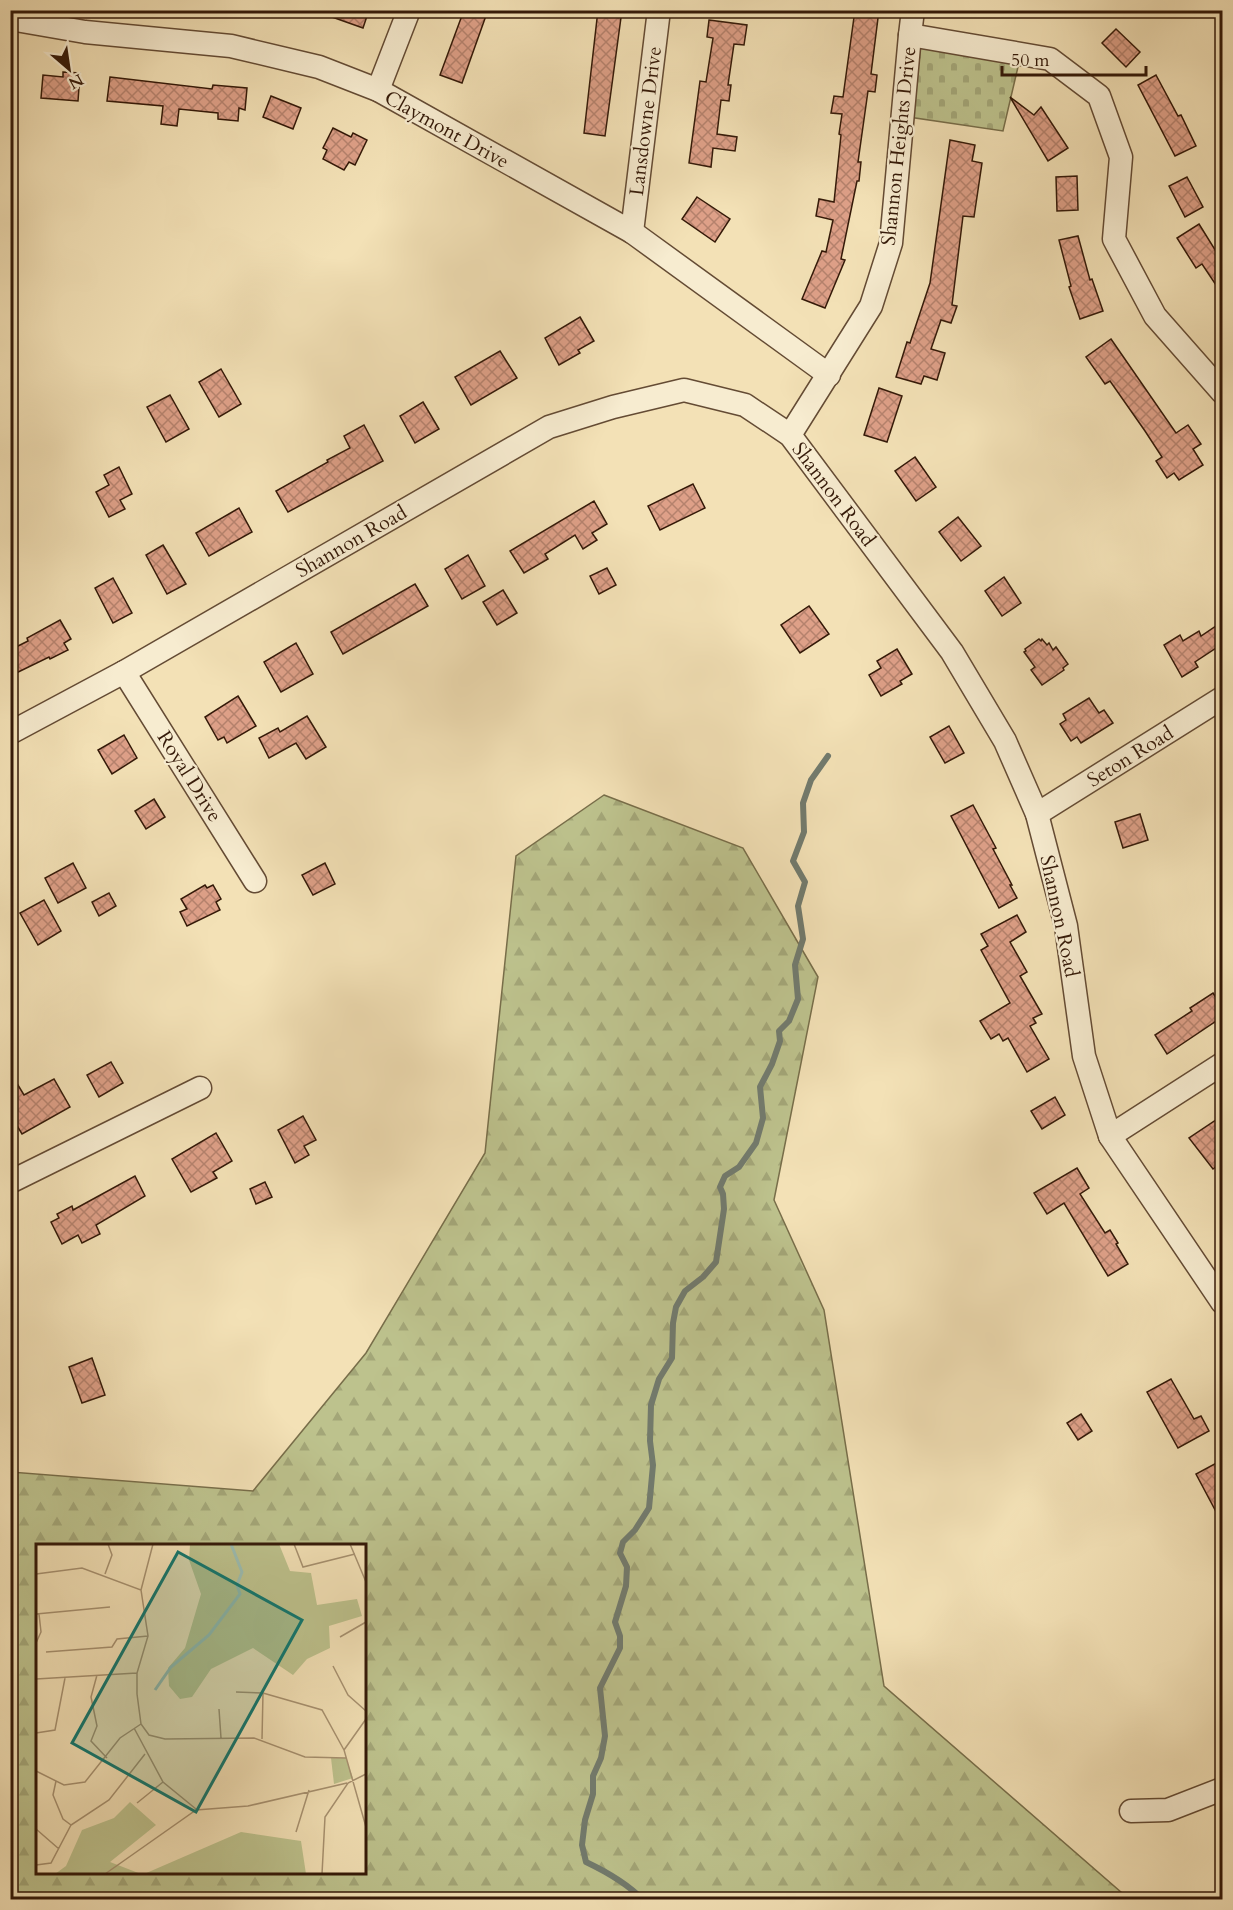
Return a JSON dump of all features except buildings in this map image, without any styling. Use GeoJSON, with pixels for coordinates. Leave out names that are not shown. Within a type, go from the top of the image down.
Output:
{"type":"FeatureCollection","features":[{"type":"Feature","properties":{"kind":"street"},"geometry":{"type":"LineString","coordinates":[[378,90],[409,10]]}},
{"type":"Feature","properties":{"kind":"street","name":"Lansdowne Drive"},"geometry":{"type":"LineString","coordinates":[[632,232],[659,10]]}},
{"type":"Feature","properties":{"kind":"street","name":"Shannon Heights Drive"},"geometry":{"type":"LineString","coordinates":[[790,435],[871,306],[891,243],[914,10]]}},
{"type":"Feature","properties":{"kind":"street","name":"Claymont Drive"},"geometry":{"type":"LineString","coordinates":[[10,19],[85,32],[231,46],[319,67],[378,90],[632,232],[829,375]]}},
{"type":"Feature","properties":{"kind":"street"},"geometry":{"type":"LineString","coordinates":[[910,35],[1050,59],[1099,96],[1121,157],[1114,239],[1155,315],[1222,392]]}},
{"type":"Feature","properties":{"kind":"street","name":"Shannon Road"},"geometry":{"type":"LineString","coordinates":[[10,733],[124,672],[549,427],[613,407],[684,390],[745,405],[790,435],[952,652],[1005,741],[1037,814],[1066,926],[1084,1056],[1110,1136],[1222,1302]]}},
{"type":"Feature","properties":{"kind":"street","name":"Royal Drive"},"geometry":{"type":"LineString","coordinates":[[124,672],[255,880]]}},
{"type":"Feature","properties":{"kind":"street","name":"Seton Road"},"geometry":{"type":"LineString","coordinates":[[1037,814],[1222,698]]}},
{"type":"Feature","properties":{"kind":"street"},"geometry":{"type":"LineString","coordinates":[[1110,1136],[1222,1064]]}},
{"type":"Feature","properties":{"kind":"street"},"geometry":{"type":"LineString","coordinates":[[10,1182],[200,1089]]}},
{"type":"Feature","properties":{"kind":"street"},"geometry":{"type":"LineString","coordinates":[[1131,1810],[1168,1810],[1222,1789]]}},
{"type":"Feature","properties":{"kind":"green space"},"geometry":{"type":"Polygon","coordinates":[[[910,35],[1021,54],[1003,131],[902,116],[910,35]]]}},
{"type":"Feature","properties":{"kind":"green space"},"geometry":{"type":"Polygon","coordinates":[[[604,795],[743,848],[818,977],[774,1200],[824,1310],[884,1686],[1122,1893],[1125,1899],[11,1899],[11,1472],[253,1491],[366,1353],[485,1153],[516,856],[604,795]]]}},
{"type":"Feature","properties":{"kind":"waterway"},"geometry":{"type":"LineString","coordinates":[[643,1900],[616,1878],[586,1862],[582,1845],[585,1820],[593,1794],[593,1776],[601,1758],[605,1736],[600,1688],[620,1648],[620,1636],[615,1622],[626,1586],[627,1567],[620,1553],[623,1542],[635,1530],[649,1508],[653,1465],[650,1441],[651,1405],[659,1379],[672,1358],[676,1307],[685,1291],[703,1277],[716,1262],[724,1209],[720,1187],[725,1176],[739,1167],[756,1143],[763,1118],[760,1087],[772,1064],[780,1041],[779,1031],[789,1021],[798,999],[795,965],[803,939],[798,906],[805,882],[793,861],[804,832],[803,803],[811,780],[828,756]]}}]}
